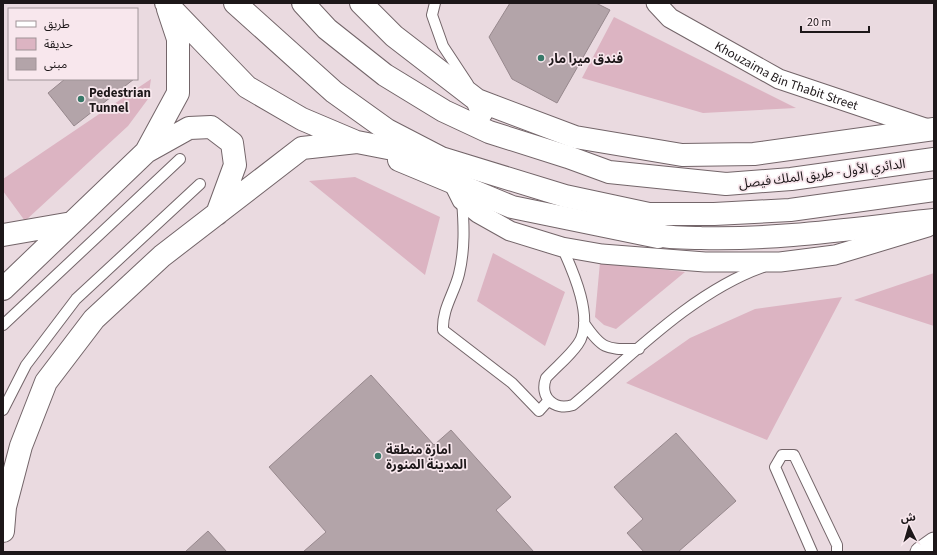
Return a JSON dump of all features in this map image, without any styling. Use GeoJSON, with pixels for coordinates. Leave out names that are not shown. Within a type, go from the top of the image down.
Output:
{"type":"FeatureCollection","features":[{"type":"Feature","properties":{"kind":"main road"},"geometry":{"type":"LineString","coordinates":[[166,3],[247,87],[302,120],[357,142],[458,191],[512,207],[658,237],[732,238],[806,234],[934,220]]}},
{"type":"Feature","properties":{"kind":"main road"},"geometry":{"type":"LineString","coordinates":[[146,152],[178,93],[178,39],[166,3]]}},
{"type":"Feature","properties":{"kind":"main road"},"geometry":{"type":"LineString","coordinates":[[236,3],[334,92],[387,130],[441,158],[458,191]]}},
{"type":"Feature","properties":{"kind":"main road","name":"الدائري الأول - طريق الملك فيصل"},"geometry":{"type":"LineString","coordinates":[[303,3],[327,29],[385,75],[444,111],[489,132],[568,157],[608,172],[726,184],[791,179],[934,159]]}},
{"type":"Feature","properties":{"kind":"main road"},"geometry":{"type":"LineString","coordinates":[[361,3],[394,36],[477,100],[575,136],[682,155],[754,154],[931,129]]}},
{"type":"Feature","properties":{"kind":"main road"},"geometry":{"type":"LineString","coordinates":[[477,100],[489,132]]}},
{"type":"Feature","properties":{"kind":"main road"},"geometry":{"type":"LineString","coordinates":[[3,289],[146,152],[189,128],[211,127],[232,142],[235,165],[217,214]]}},
{"type":"Feature","properties":{"kind":"main road"},"geometry":{"type":"LineString","coordinates":[[3,531],[5,507],[21,446],[46,382],[94,319],[162,256],[302,148],[357,142],[441,158],[565,196],[649,214],[714,214],[790,210],[934,190]]}},
{"type":"Feature","properties":{"kind":"main road"},"geometry":{"type":"LineString","coordinates":[[608,172],[682,155]]}},
{"type":"Feature","properties":{"kind":"main road"},"geometry":{"type":"LineString","coordinates":[[565,196],[658,237]]}},
{"type":"Feature","properties":{"kind":"main road"},"geometry":{"type":"LineString","coordinates":[[3,236],[72,223]]}},
{"type":"Feature","properties":{"kind":"street","name":"Khouzaima Bin Thabit Street"},"geometry":{"type":"LineString","coordinates":[[656,3],[670,18],[779,79],[931,129]]}},
{"type":"Feature","properties":{"kind":"street"},"geometry":{"type":"LineString","coordinates":[[458,191],[478,213],[510,231],[562,247],[602,254],[705,262],[780,262],[835,255],[934,226]]}},
{"type":"Feature","properties":{"kind":"street"},"geometry":{"type":"LineString","coordinates":[[920,552],[934,542]]}},
{"type":"Feature","properties":{"kind":"lane"},"geometry":{"type":"LineString","coordinates":[[435,3],[432,15],[443,46],[477,100]]}},
{"type":"Feature","properties":{"kind":"lane"},"geometry":{"type":"LineString","coordinates":[[3,325],[180,160]]}},
{"type":"Feature","properties":{"kind":"lane"},"geometry":{"type":"LineString","coordinates":[[3,410],[26,365],[76,299],[200,184]]}},
{"type":"Feature","properties":{"kind":"lane"},"geometry":{"type":"LineString","coordinates":[[458,191],[464,234],[462,257],[458,276],[442,317],[443,330],[512,383],[539,411],[548,401]]}},
{"type":"Feature","properties":{"kind":"lane"},"geometry":{"type":"LineString","coordinates":[[562,247],[578,285],[584,323],[579,343],[546,378],[543,389],[548,401],[553,405],[560,407],[573,405],[686,308],[721,286],[749,272],[780,262]]}},
{"type":"Feature","properties":{"kind":"lane"},"geometry":{"type":"LineString","coordinates":[[584,323],[595,339],[604,347],[617,349],[639,349]]}},
{"type":"Feature","properties":{"kind":"lane"},"geometry":{"type":"LineString","coordinates":[[812,552],[775,467],[782,455],[794,455],[837,545],[837,552]]}},
{"type":"Feature","properties":{"kind":"green space"},"geometry":{"type":"Polygon","coordinates":[[[614,17],[796,108],[703,113],[582,78],[614,17]]]}},
{"type":"Feature","properties":{"kind":"green space"},"geometry":{"type":"Polygon","coordinates":[[[151,79],[148,99],[128,126],[25,221],[3,191],[3,179],[151,79]]]}},
{"type":"Feature","properties":{"kind":"green space"},"geometry":{"type":"Polygon","coordinates":[[[355,177],[440,217],[425,275],[309,181],[355,177]]]}},
{"type":"Feature","properties":{"kind":"green space"},"geometry":{"type":"Polygon","coordinates":[[[493,253],[565,292],[545,346],[477,301],[493,253]]]}},
{"type":"Feature","properties":{"kind":"green space"},"geometry":{"type":"Polygon","coordinates":[[[600,262],[685,272],[616,329],[604,325],[595,317],[600,262]]]}},
{"type":"Feature","properties":{"kind":"green space"},"geometry":{"type":"Polygon","coordinates":[[[934,273],[934,326],[854,300],[934,273]]]}},
{"type":"Feature","properties":{"kind":"green space"},"geometry":{"type":"Polygon","coordinates":[[[842,297],[767,440],[626,383],[690,338],[755,309],[842,297]]]}},
{"type":"Feature","properties":{"kind":"building","name":"فندق ميرا مار"},"geometry":{"type":"Polygon","coordinates":[[[510,3],[596,3],[610,10],[557,103],[512,79],[489,37],[510,3]]]}},
{"type":"Feature","properties":{"kind":"building","name":"Pedestrian Tunnel"},"geometry":{"type":"Polygon","coordinates":[[[64,80],[133,80],[74,126],[48,93],[64,80]]]}},
{"type":"Feature","properties":{"kind":"building","name":"امارة منطقة المدينة المنورة"},"geometry":{"type":"Polygon","coordinates":[[[371,375],[434,445],[451,430],[511,497],[496,510],[534,552],[303,552],[326,532],[269,467],[371,375]]]}},
{"type":"Feature","properties":{"kind":"building"},"geometry":{"type":"Polygon","coordinates":[[[676,433],[736,501],[678,552],[644,552],[627,533],[643,519],[614,487],[676,433]]]}},
{"type":"Feature","properties":{"kind":"building"},"geometry":{"type":"Polygon","coordinates":[[[208,531],[227,552],[185,552],[208,531]]]}},
{"type":"Feature","properties":{"kind":"place","name":"فندق ميرا مار"},"geometry":{"type":"Point","coordinates":[541,58]}},
{"type":"Feature","properties":{"kind":"place","name":"Pedestrian Tunnel"},"geometry":{"type":"Point","coordinates":[81,99]}},
{"type":"Feature","properties":{"kind":"place","name":"امارة منطقة المدينة المنورة"},"geometry":{"type":"Point","coordinates":[378,456]}}]}
